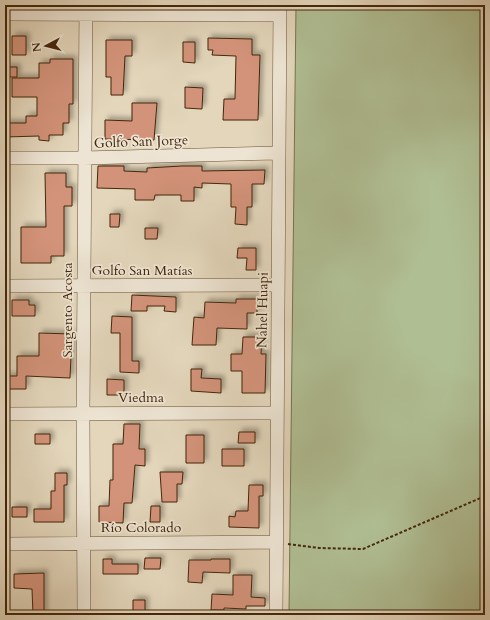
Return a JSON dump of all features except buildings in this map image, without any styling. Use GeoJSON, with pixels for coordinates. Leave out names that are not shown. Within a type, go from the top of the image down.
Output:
{"type":"FeatureCollection","features":[{"type":"Feature","properties":{"kind":"street"},"geometry":{"type":"LineString","coordinates":[[5,14],[86,10],[280,10]]}},
{"type":"Feature","properties":{"kind":"street","name":"Sargento Acosta"},"geometry":{"type":"LineString","coordinates":[[84,615],[83,287],[86,10]]}},
{"type":"Feature","properties":{"kind":"street","name":"Nahel Huapi"},"geometry":{"type":"LineString","coordinates":[[276,615],[276,413],[280,10]]}},
{"type":"Feature","properties":{"kind":"street","name":"Golfo San Jorge"},"geometry":{"type":"LineString","coordinates":[[5,158],[84,158],[278,153]]}},
{"type":"Feature","properties":{"kind":"street","name":"Golfo San Matías"},"geometry":{"type":"LineString","coordinates":[[5,286],[83,287],[278,285]]}},
{"type":"Feature","properties":{"kind":"street","name":"Viedma"},"geometry":{"type":"LineString","coordinates":[[5,414],[276,413]]}},
{"type":"Feature","properties":{"kind":"street","name":"Río Colorado"},"geometry":{"type":"LineString","coordinates":[[5,544],[277,542]]}},
{"type":"Feature","properties":{"kind":"path"},"geometry":{"type":"LineString","coordinates":[[277,542],[319,548],[363,550],[485,496]]}},
{"type":"Feature","properties":{"kind":"green space"},"geometry":{"type":"Polygon","coordinates":[[[296,5],[485,5],[485,615],[289,615],[296,5]]]}}]}
